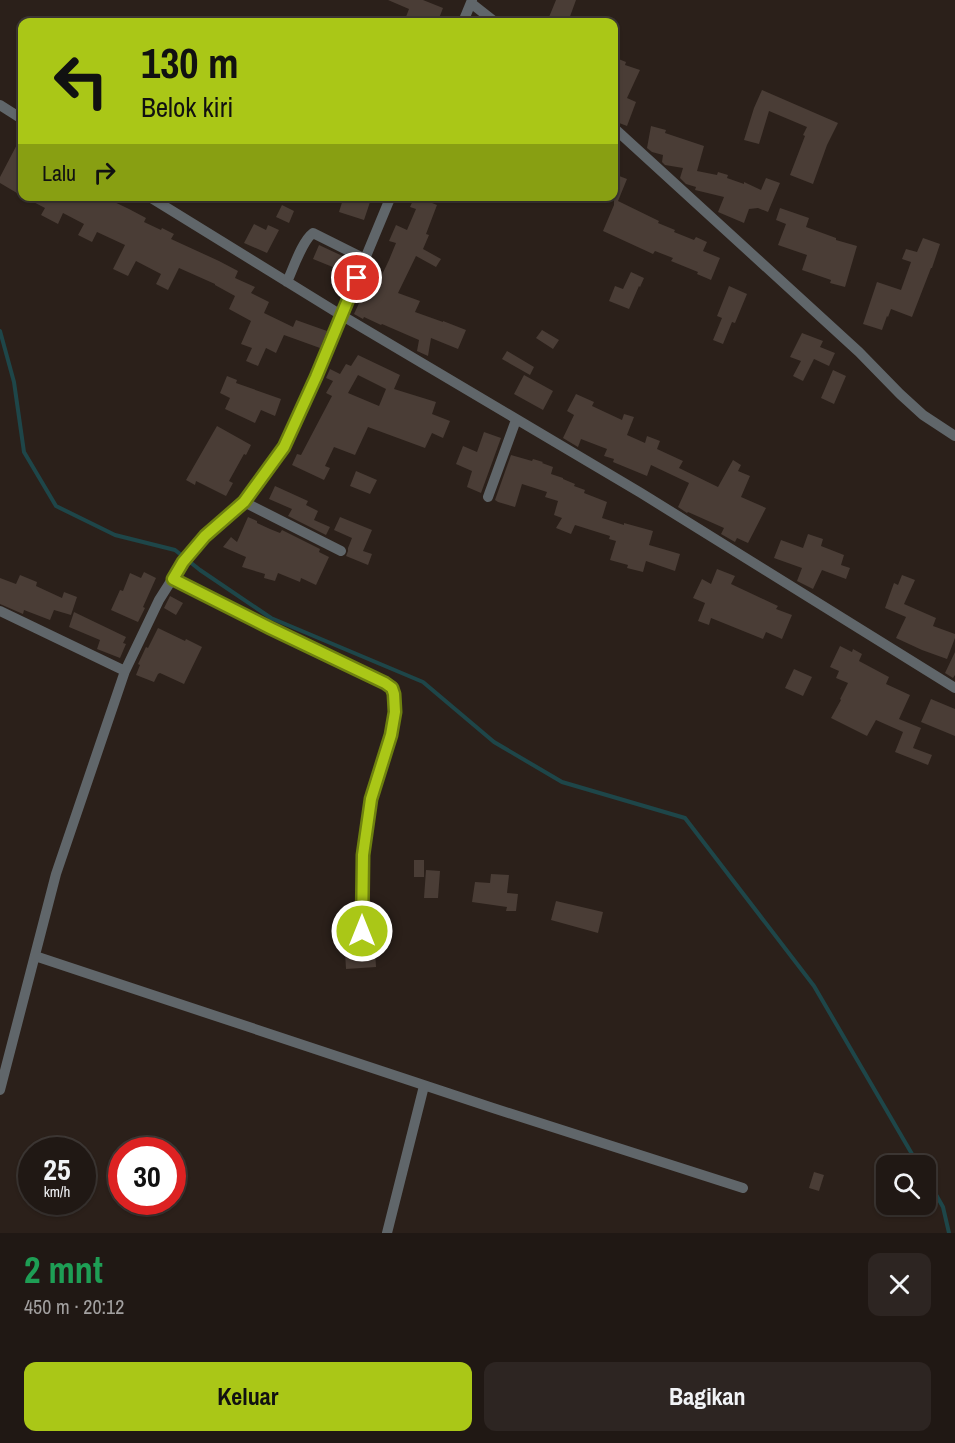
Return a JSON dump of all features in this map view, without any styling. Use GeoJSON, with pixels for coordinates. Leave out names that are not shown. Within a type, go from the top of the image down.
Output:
{"type":"FeatureCollection","features":[{"type":"Feature","properties":{"kind":"street"},"geometry":{"type":"LineString","coordinates":[[465,18],[472,2],[490,18]]}},
{"type":"Feature","properties":{"kind":"street"},"geometry":{"type":"LineString","coordinates":[[0,105],[18,116]]}},
{"type":"Feature","properties":{"kind":"street"},"geometry":{"type":"LineString","coordinates":[[618,132],[859,352],[923,415],[955,436]]}},
{"type":"Feature","properties":{"kind":"street"},"geometry":{"type":"LineString","coordinates":[[156,201],[341,315],[651,500],[955,688]]}},
{"type":"Feature","properties":{"kind":"street"},"geometry":{"type":"LineString","coordinates":[[0,1090],[56,874],[125,671],[159,600],[186,558],[205,536],[244,502],[284,447],[389,201]]}},
{"type":"Feature","properties":{"kind":"street"},"geometry":{"type":"LineString","coordinates":[[287,282],[308,237],[314,233],[365,259]]}},
{"type":"Feature","properties":{"kind":"street"},"geometry":{"type":"LineString","coordinates":[[488,497],[516,420]]}},
{"type":"Feature","properties":{"kind":"street"},"geometry":{"type":"LineString","coordinates":[[244,502],[341,551]]}},
{"type":"Feature","properties":{"kind":"street"},"geometry":{"type":"LineString","coordinates":[[173,579],[392,688],[396,701],[391,735],[371,799],[363,855],[362,931]]}},
{"type":"Feature","properties":{"kind":"street"},"geometry":{"type":"LineString","coordinates":[[0,611],[125,671]]}},
{"type":"Feature","properties":{"kind":"street"},"geometry":{"type":"LineString","coordinates":[[35,956],[424,1086],[743,1188]]}},
{"type":"Feature","properties":{"kind":"street"},"geometry":{"type":"LineString","coordinates":[[387,1233],[424,1086]]}},
{"type":"Feature","properties":{"kind":"building"},"geometry":{"type":"Polygon","coordinates":[[[388,0],[423,0],[443,8],[439,18],[406,18],[409,9],[388,0]]]}},
{"type":"Feature","properties":{"kind":"building"},"geometry":{"type":"Polygon","coordinates":[[[556,0],[576,0],[569,18],[549,18],[556,0]]]}},
{"type":"Feature","properties":{"kind":"building"},"geometry":{"type":"Polygon","coordinates":[[[618,59],[626,62],[625,65],[640,70],[627,98],[636,102],[627,126],[618,123],[618,59]]]}},
{"type":"Feature","properties":{"kind":"building"},"geometry":{"type":"Polygon","coordinates":[[[762,90],[838,123],[827,145],[813,184],[790,175],[807,127],[769,111],[759,144],[744,140],[762,90]]]}},
{"type":"Feature","properties":{"kind":"building"},"geometry":{"type":"Polygon","coordinates":[[[651,126],[704,146],[697,171],[717,175],[718,172],[728,175],[727,178],[744,184],[744,182],[761,190],[766,178],[780,183],[768,212],[758,208],[749,209],[744,223],[718,212],[724,197],[695,190],[696,187],[686,184],[680,178],[683,168],[665,165],[662,162],[663,155],[647,148],[651,126]]]}},
{"type":"Feature","properties":{"kind":"building"},"geometry":{"type":"Polygon","coordinates":[[[18,143],[18,194],[0,183],[0,177],[18,143]]]}},
{"type":"Feature","properties":{"kind":"building"},"geometry":{"type":"Polygon","coordinates":[[[618,176],[627,179],[618,201],[618,176]]]}},
{"type":"Feature","properties":{"kind":"building"},"geometry":{"type":"Polygon","coordinates":[[[32,201],[112,201],[129,209],[146,218],[144,222],[174,234],[171,239],[238,271],[235,278],[255,287],[251,293],[269,302],[264,313],[293,327],[296,320],[327,331],[320,348],[284,335],[276,353],[266,348],[258,366],[246,361],[252,348],[241,344],[251,321],[229,309],[235,296],[179,268],[168,290],[156,284],[161,274],[136,261],[128,276],[113,269],[125,245],[97,232],[92,242],[78,235],[84,224],[63,213],[58,224],[41,215],[45,208],[32,201]]]}},
{"type":"Feature","properties":{"kind":"building"},"geometry":{"type":"Polygon","coordinates":[[[342,201],[370,201],[364,220],[339,212],[342,201]]]}},
{"type":"Feature","properties":{"kind":"building"},"geometry":{"type":"Polygon","coordinates":[[[413,201],[427,201],[437,205],[423,249],[441,259],[436,267],[416,256],[398,293],[420,301],[415,312],[466,330],[458,349],[431,338],[428,356],[417,351],[419,340],[354,314],[360,301],[357,300],[369,274],[380,279],[389,260],[396,243],[389,241],[396,225],[407,230],[416,209],[410,207],[413,201]]]}},
{"type":"Feature","properties":{"kind":"building"},"geometry":{"type":"Polygon","coordinates":[[[614,201],[618,201],[659,221],[658,223],[675,230],[674,232],[694,240],[696,237],[707,242],[703,251],[720,258],[711,280],[671,261],[673,258],[655,251],[653,254],[603,231],[614,201]]]}},
{"type":"Feature","properties":{"kind":"building"},"geometry":{"type":"Polygon","coordinates":[[[282,205],[294,211],[289,223],[276,217],[282,205]]]}},
{"type":"Feature","properties":{"kind":"building"},"geometry":{"type":"Polygon","coordinates":[[[780,208],[809,218],[806,227],[857,246],[845,287],[802,270],[807,255],[778,245],[786,224],[776,220],[780,208]]]}},
{"type":"Feature","properties":{"kind":"building"},"geometry":{"type":"Polygon","coordinates":[[[254,224],[266,230],[268,225],[279,230],[267,253],[244,243],[254,224]]]}},
{"type":"Feature","properties":{"kind":"building"},"geometry":{"type":"Polygon","coordinates":[[[923,238],[940,244],[912,317],[891,309],[882,330],[863,324],[877,282],[901,290],[911,262],[902,259],[906,249],[917,252],[923,238]]]}},
{"type":"Feature","properties":{"kind":"building"},"geometry":{"type":"Polygon","coordinates":[[[319,245],[351,260],[345,272],[313,259],[319,245]]]}},
{"type":"Feature","properties":{"kind":"building"},"geometry":{"type":"Polygon","coordinates":[[[631,272],[644,278],[629,309],[609,301],[615,286],[623,289],[631,272]]]}},
{"type":"Feature","properties":{"kind":"building"},"geometry":{"type":"Polygon","coordinates":[[[729,286],[747,294],[723,344],[713,340],[722,318],[717,316],[729,286]]]}},
{"type":"Feature","properties":{"kind":"building"},"geometry":{"type":"Polygon","coordinates":[[[542,330],[559,340],[553,349],[536,338],[542,330]]]}},
{"type":"Feature","properties":{"kind":"building"},"geometry":{"type":"Polygon","coordinates":[[[802,333],[823,341],[820,347],[835,353],[829,366],[814,359],[803,381],[793,376],[801,361],[790,357],[802,333]]]}},
{"type":"Feature","properties":{"kind":"building"},"geometry":{"type":"Polygon","coordinates":[[[507,351],[534,367],[530,375],[502,359],[507,351]]]}},
{"type":"Feature","properties":{"kind":"building"},"geometry":{"type":"Polygon","coordinates":[[[358,355],[400,375],[394,389],[436,402],[432,414],[450,421],[443,438],[432,433],[425,448],[368,427],[355,455],[334,447],[325,466],[330,468],[324,480],[292,465],[297,454],[301,455],[332,396],[326,393],[333,381],[326,378],[330,369],[340,374],[346,364],[351,366],[358,355]],[[358,375],[348,393],[379,406],[386,389],[358,375]]]}},
{"type":"Feature","properties":{"kind":"building"},"geometry":{"type":"Polygon","coordinates":[[[833,370],[846,376],[834,404],[821,398],[833,370]]]}},
{"type":"Feature","properties":{"kind":"building"},"geometry":{"type":"Polygon","coordinates":[[[524,375],[553,391],[543,410],[514,394],[524,375]]]}},
{"type":"Feature","properties":{"kind":"building"},"geometry":{"type":"Polygon","coordinates":[[[227,376],[237,380],[236,383],[281,399],[275,416],[261,410],[255,423],[225,409],[230,398],[220,393],[227,376]]]}},
{"type":"Feature","properties":{"kind":"building"},"geometry":{"type":"Polygon","coordinates":[[[576,394],[594,402],[592,406],[622,420],[624,414],[634,417],[627,435],[645,443],[647,436],[660,441],[657,449],[683,461],[679,468],[718,487],[733,460],[741,465],[738,471],[750,476],[741,497],[766,508],[748,543],[737,538],[735,542],[721,534],[724,528],[678,507],[689,483],[651,465],[647,476],[604,456],[607,449],[581,439],[578,447],[563,438],[574,415],[567,411],[576,394]]]}},
{"type":"Feature","properties":{"kind":"building"},"geometry":{"type":"Polygon","coordinates":[[[217,426],[251,445],[229,481],[233,483],[226,496],[196,481],[195,485],[186,480],[217,426]]]}},
{"type":"Feature","properties":{"kind":"building"},"geometry":{"type":"Polygon","coordinates":[[[484,432],[501,438],[481,493],[467,487],[472,471],[456,464],[463,446],[477,452],[484,432]]]}},
{"type":"Feature","properties":{"kind":"building"},"geometry":{"type":"Polygon","coordinates":[[[511,455],[543,462],[553,467],[551,474],[575,484],[574,486],[585,490],[584,493],[607,502],[602,518],[653,531],[649,545],[680,554],[675,571],[646,561],[643,572],[627,568],[628,565],[610,560],[616,541],[609,539],[610,536],[575,525],[571,534],[556,528],[562,518],[554,515],[558,501],[545,497],[547,492],[522,484],[515,507],[495,500],[511,455]]]}},
{"type":"Feature","properties":{"kind":"building"},"geometry":{"type":"Polygon","coordinates":[[[356,471],[377,480],[370,494],[350,486],[356,471]]]}},
{"type":"Feature","properties":{"kind":"building"},"geometry":{"type":"Polygon","coordinates":[[[275,486],[308,501],[306,505],[318,511],[314,520],[330,527],[326,535],[288,516],[292,509],[269,499],[275,486]]]}},
{"type":"Feature","properties":{"kind":"building"},"geometry":{"type":"Polygon","coordinates":[[[248,517],[280,533],[282,530],[320,549],[319,552],[329,557],[316,585],[301,578],[300,582],[278,573],[275,581],[264,578],[265,574],[242,567],[246,557],[223,547],[231,537],[237,542],[248,517]]]}},
{"type":"Feature","properties":{"kind":"building"},"geometry":{"type":"Polygon","coordinates":[[[340,517],[372,530],[363,551],[372,554],[368,565],[346,556],[352,538],[334,530],[340,517]]]}},
{"type":"Feature","properties":{"kind":"building"},"geometry":{"type":"Polygon","coordinates":[[[808,534],[823,539],[821,546],[844,555],[841,565],[850,568],[846,579],[822,570],[813,589],[797,581],[802,568],[774,558],[781,540],[803,548],[808,534]]]}},
{"type":"Feature","properties":{"kind":"building"},"geometry":{"type":"Polygon","coordinates":[[[717,569],[735,576],[731,584],[778,606],[776,609],[792,615],[782,639],[766,632],[763,639],[711,618],[709,625],[698,621],[705,603],[693,598],[702,579],[711,584],[717,569]]]}},
{"type":"Feature","properties":{"kind":"building"},"geometry":{"type":"Polygon","coordinates":[[[144,572],[156,578],[138,622],[111,610],[120,590],[123,591],[130,573],[141,578],[144,572]]]}},
{"type":"Feature","properties":{"kind":"building"},"geometry":{"type":"Polygon","coordinates":[[[20,575],[37,582],[36,586],[62,598],[64,592],[77,597],[71,615],[54,610],[50,620],[24,610],[23,614],[0,604],[0,578],[16,584],[20,575]]]}},
{"type":"Feature","properties":{"kind":"building"},"geometry":{"type":"Polygon","coordinates":[[[902,575],[915,580],[904,604],[936,618],[933,626],[955,634],[947,659],[896,638],[906,617],[885,608],[894,583],[898,585],[902,575]]]}},
{"type":"Feature","properties":{"kind":"building"},"geometry":{"type":"Polygon","coordinates":[[[170,596],[183,603],[176,615],[164,608],[170,596]]]}},
{"type":"Feature","properties":{"kind":"building"},"geometry":{"type":"Polygon","coordinates":[[[74,612],[126,637],[123,643],[126,644],[120,658],[97,649],[100,640],[69,627],[74,612]]]}},
{"type":"Feature","properties":{"kind":"building"},"geometry":{"type":"Polygon","coordinates":[[[158,628],[202,647],[184,684],[160,673],[154,682],[136,675],[140,665],[138,664],[158,628]]]}},
{"type":"Feature","properties":{"kind":"building"},"geometry":{"type":"Polygon","coordinates":[[[840,646],[862,654],[859,661],[889,677],[886,684],[910,695],[899,719],[921,728],[913,748],[932,755],[928,765],[895,752],[903,732],[876,720],[867,736],[831,718],[848,683],[836,678],[839,671],[830,667],[840,646]]]}},
{"type":"Feature","properties":{"kind":"building"},"geometry":{"type":"Polygon","coordinates":[[[955,652],[955,675],[953,678],[945,673],[955,652]]]}},
{"type":"Feature","properties":{"kind":"building"},"geometry":{"type":"Polygon","coordinates":[[[794,669],[812,677],[803,696],[785,688],[794,669]]]}},
{"type":"Feature","properties":{"kind":"building"},"geometry":{"type":"Polygon","coordinates":[[[931,699],[955,709],[955,736],[921,722],[931,699]]]}},
{"type":"Feature","properties":{"kind":"building"},"geometry":{"type":"Polygon","coordinates":[[[414,860],[424,860],[424,877],[414,877],[414,860]]]}},
{"type":"Feature","properties":{"kind":"building"},"geometry":{"type":"Polygon","coordinates":[[[426,870],[440,871],[438,898],[424,898],[426,870]]]}},
{"type":"Feature","properties":{"kind":"building"},"geometry":{"type":"Polygon","coordinates":[[[491,874],[509,875],[507,893],[518,894],[516,911],[506,911],[507,907],[472,902],[475,882],[490,883],[491,874]]]}},
{"type":"Feature","properties":{"kind":"building"},"geometry":{"type":"Polygon","coordinates":[[[556,901],[603,912],[598,933],[551,920],[556,901]]]}},
{"type":"Feature","properties":{"kind":"building"},"geometry":{"type":"Polygon","coordinates":[[[337,933],[348,933],[348,946],[337,946],[337,933]]]}},
{"type":"Feature","properties":{"kind":"building"},"geometry":{"type":"Polygon","coordinates":[[[371,933],[387,933],[386,947],[371,947],[371,933]]]}},
{"type":"Feature","properties":{"kind":"building"},"geometry":{"type":"Polygon","coordinates":[[[375,950],[376,967],[346,969],[345,952],[375,950]]]}},
{"type":"Feature","properties":{"kind":"building"},"geometry":{"type":"Polygon","coordinates":[[[814,1172],[824,1175],[819,1191],[809,1188],[814,1172]]]}},
{"type":"Feature","properties":{"kind":"waterway"},"geometry":{"type":"LineString","coordinates":[[0,331],[14,382],[24,452],[56,506],[115,535],[175,550],[200,570],[271,618],[423,682],[494,742],[562,782],[685,818],[814,986],[913,1155]]}},
{"type":"Feature","properties":{"kind":"waterway"},"geometry":{"type":"LineString","coordinates":[[936,1195],[943,1207],[949,1233]]}},
{"type":"Feature","properties":{"kind":"route"},"geometry":{"type":"LineString","coordinates":[[357,278],[284,447],[244,502],[205,536],[183,562],[173,579],[392,688],[396,701],[395,712],[391,735],[371,799],[363,855],[362,931]]}}]}
